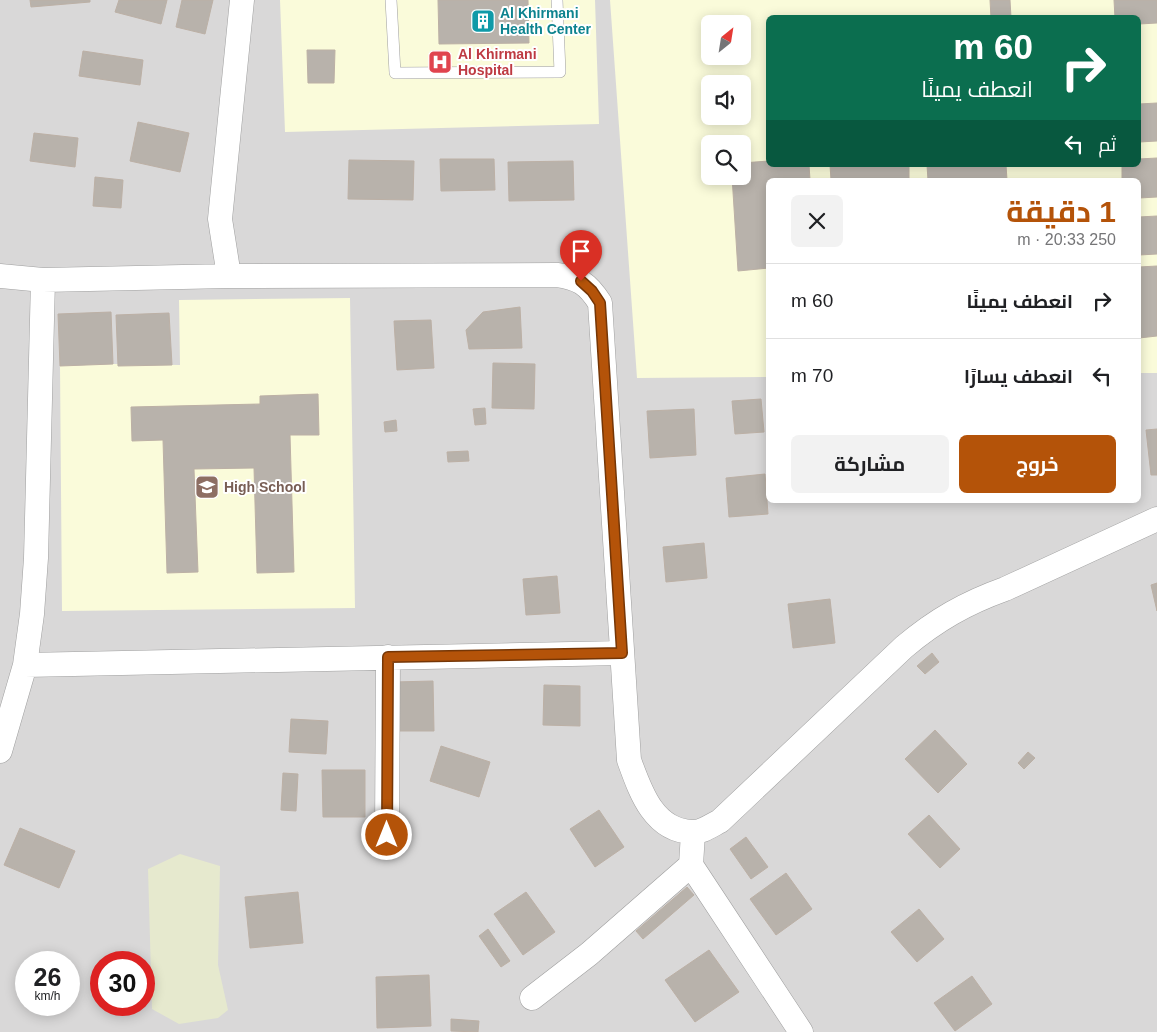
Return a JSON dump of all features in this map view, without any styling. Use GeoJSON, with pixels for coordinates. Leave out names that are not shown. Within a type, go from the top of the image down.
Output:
{"type":"FeatureCollection","features":[{"type":"Feature","properties":{"kind":"street"},"geometry":{"type":"LineString","coordinates":[[229,276],[220,219],[242,0]]}},
{"type":"Feature","properties":{"kind":"street"},"geometry":{"type":"LineString","coordinates":[[0,276],[43,280],[229,276],[557,275],[570,276],[581,281],[592,291],[600,303],[629,760],[647,804],[661,820],[676,829],[692,833],[708,828],[720,821],[904,647],[936,622],[954,610],[979,598],[1005,589],[1157,519]]}},
{"type":"Feature","properties":{"kind":"street"},"geometry":{"type":"LineString","coordinates":[[0,751],[26,665],[32,614],[36,558],[43,280]]}},
{"type":"Feature","properties":{"kind":"street"},"geometry":{"type":"LineString","coordinates":[[26,665],[622,653]]}},
{"type":"Feature","properties":{"kind":"street"},"geometry":{"type":"LineString","coordinates":[[387,835],[388,657]]}},
{"type":"Feature","properties":{"kind":"street"},"geometry":{"type":"LineString","coordinates":[[692,833],[691,865],[801,1032]]}},
{"type":"Feature","properties":{"kind":"street"},"geometry":{"type":"LineString","coordinates":[[532,998],[589,954],[691,865]]}},
{"type":"Feature","properties":{"kind":"lane"},"geometry":{"type":"LineString","coordinates":[[391,0],[396,73],[405,73],[560,72],[557,0]]}},
{"type":"Feature","properties":{"kind":"shaded area"},"geometry":{"type":"Polygon","coordinates":[[[0,0],[1157,0],[1157,1032],[0,1032],[0,0]]]}},
{"type":"Feature","properties":{"kind":"shaded area","name":"Al Khirmani Hospital"},"geometry":{"type":"Polygon","coordinates":[[[280,0],[595,0],[599,124],[285,132],[280,0]]]}},
{"type":"Feature","properties":{"kind":"shaded area"},"geometry":{"type":"Polygon","coordinates":[[[610,0],[1157,0],[1157,373],[1141,373],[1141,178],[766,178],[766,377],[637,378],[610,0]]]}},
{"type":"Feature","properties":{"kind":"shaded area","name":"High School"},"geometry":{"type":"Polygon","coordinates":[[[350,298],[355,608],[62,611],[60,366],[113,364],[180,365],[179,300],[350,298]]]}},
{"type":"Feature","properties":{"kind":"shaded area"},"geometry":{"type":"Polygon","coordinates":[[[180,854],[220,866],[218,965],[228,1010],[218,1018],[179,1024],[155,1011],[155,951],[150,951],[148,869],[180,854]]]}},
{"type":"Feature","properties":{"kind":"building"},"geometry":{"type":"Polygon","coordinates":[[[30,0],[90,0],[90,2],[31,7],[30,0]]]}},
{"type":"Feature","properties":{"kind":"building"},"geometry":{"type":"Polygon","coordinates":[[[119,0],[167,0],[161,24],[115,12],[119,0]]]}},
{"type":"Feature","properties":{"kind":"building"},"geometry":{"type":"Polygon","coordinates":[[[182,0],[213,0],[205,34],[176,27],[182,0]]]}},
{"type":"Feature","properties":{"kind":"building","name":"Al Khirmani Health Center"},"geometry":{"type":"Polygon","coordinates":[[[438,0],[528,0],[529,43],[439,44],[438,0]]]}},
{"type":"Feature","properties":{"kind":"building"},"geometry":{"type":"Polygon","coordinates":[[[990,0],[1010,0],[1011,15],[991,15],[990,0]]]}},
{"type":"Feature","properties":{"kind":"building"},"geometry":{"type":"Polygon","coordinates":[[[1114,0],[1157,0],[1157,23],[1141,24],[1141,15],[1115,15],[1114,0]]]}},
{"type":"Feature","properties":{"kind":"building"},"geometry":{"type":"Polygon","coordinates":[[[307,50],[335,50],[334,83],[308,83],[307,50]]]}},
{"type":"Feature","properties":{"kind":"building"},"geometry":{"type":"Polygon","coordinates":[[[83,51],[143,60],[140,85],[79,76],[83,51]]]}},
{"type":"Feature","properties":{"kind":"building"},"geometry":{"type":"Polygon","coordinates":[[[1157,103],[1157,141],[1141,142],[1141,104],[1157,103]]]}},
{"type":"Feature","properties":{"kind":"building"},"geometry":{"type":"Polygon","coordinates":[[[138,122],[189,133],[180,172],[130,161],[138,122]]]}},
{"type":"Feature","properties":{"kind":"building"},"geometry":{"type":"Polygon","coordinates":[[[34,133],[78,138],[75,167],[30,161],[34,133]]]}},
{"type":"Feature","properties":{"kind":"building"},"geometry":{"type":"Polygon","coordinates":[[[1157,158],[1157,197],[1141,198],[1141,178],[1122,178],[1122,167],[1141,167],[1141,159],[1157,158]]]}},
{"type":"Feature","properties":{"kind":"building"},"geometry":{"type":"Polygon","coordinates":[[[440,159],[494,159],[495,190],[441,191],[440,159]]]}},
{"type":"Feature","properties":{"kind":"building"},"geometry":{"type":"Polygon","coordinates":[[[349,160],[414,161],[413,200],[348,199],[349,160]]]}},
{"type":"Feature","properties":{"kind":"building"},"geometry":{"type":"Polygon","coordinates":[[[573,161],[574,200],[509,201],[508,162],[573,161]]]}},
{"type":"Feature","properties":{"kind":"building"},"geometry":{"type":"Polygon","coordinates":[[[766,161],[766,167],[809,167],[810,178],[766,178],[766,268],[738,271],[733,185],[751,185],[751,162],[766,161]]]}},
{"type":"Feature","properties":{"kind":"building"},"geometry":{"type":"Polygon","coordinates":[[[830,167],[909,167],[909,178],[831,178],[830,167]]]}},
{"type":"Feature","properties":{"kind":"building"},"geometry":{"type":"Polygon","coordinates":[[[927,167],[1006,167],[1007,178],[928,178],[927,167]]]}},
{"type":"Feature","properties":{"kind":"building"},"geometry":{"type":"Polygon","coordinates":[[[95,177],[123,180],[121,208],[93,206],[95,177]]]}},
{"type":"Feature","properties":{"kind":"building"},"geometry":{"type":"Polygon","coordinates":[[[1157,216],[1157,254],[1141,255],[1141,217],[1157,216]]]}},
{"type":"Feature","properties":{"kind":"building"},"geometry":{"type":"Polygon","coordinates":[[[1157,266],[1157,336],[1141,338],[1141,267],[1157,266]]]}},
{"type":"Feature","properties":{"kind":"building"},"geometry":{"type":"Polygon","coordinates":[[[520,307],[522,348],[469,349],[466,330],[483,312],[520,307]]]}},
{"type":"Feature","properties":{"kind":"building"},"geometry":{"type":"Polygon","coordinates":[[[111,312],[113,364],[60,366],[58,314],[111,312]]]}},
{"type":"Feature","properties":{"kind":"building"},"geometry":{"type":"Polygon","coordinates":[[[169,313],[172,365],[118,366],[116,315],[169,313]]]}},
{"type":"Feature","properties":{"kind":"building"},"geometry":{"type":"Polygon","coordinates":[[[431,320],[434,368],[397,370],[394,321],[431,320]]]}},
{"type":"Feature","properties":{"kind":"building"},"geometry":{"type":"Polygon","coordinates":[[[493,363],[535,364],[534,409],[492,408],[493,363]]]}},
{"type":"Feature","properties":{"kind":"building"},"geometry":{"type":"Polygon","coordinates":[[[318,394],[319,435],[290,435],[294,572],[257,573],[254,468],[194,469],[198,572],[167,573],[163,440],[132,441],[131,407],[260,404],[260,396],[318,394]]]}},
{"type":"Feature","properties":{"kind":"building"},"geometry":{"type":"Polygon","coordinates":[[[761,399],[764,432],[735,434],[732,401],[761,399]]]}},
{"type":"Feature","properties":{"kind":"building"},"geometry":{"type":"Polygon","coordinates":[[[485,408],[486,424],[475,425],[473,409],[485,408]]]}},
{"type":"Feature","properties":{"kind":"building"},"geometry":{"type":"Polygon","coordinates":[[[694,409],[696,455],[650,458],[647,411],[694,409]]]}},
{"type":"Feature","properties":{"kind":"building"},"geometry":{"type":"Polygon","coordinates":[[[396,420],[397,431],[385,432],[384,422],[396,420]]]}},
{"type":"Feature","properties":{"kind":"building"},"geometry":{"type":"Polygon","coordinates":[[[1157,429],[1157,475],[1151,475],[1146,430],[1157,429]]]}},
{"type":"Feature","properties":{"kind":"building"},"geometry":{"type":"Polygon","coordinates":[[[468,451],[469,461],[448,462],[447,452],[468,451]]]}},
{"type":"Feature","properties":{"kind":"building"},"geometry":{"type":"Polygon","coordinates":[[[765,474],[768,514],[729,517],[726,478],[765,474]]]}},
{"type":"Feature","properties":{"kind":"building"},"geometry":{"type":"Polygon","coordinates":[[[704,543],[707,578],[666,582],[663,547],[704,543]]]}},
{"type":"Feature","properties":{"kind":"building"},"geometry":{"type":"Polygon","coordinates":[[[557,576],[560,613],[526,615],[523,579],[557,576]]]}},
{"type":"Feature","properties":{"kind":"building"},"geometry":{"type":"Polygon","coordinates":[[[1157,583],[1157,611],[1151,585],[1157,583]]]}},
{"type":"Feature","properties":{"kind":"building"},"geometry":{"type":"Polygon","coordinates":[[[830,599],[835,643],[793,648],[788,604],[830,599]]]}},
{"type":"Feature","properties":{"kind":"building"},"geometry":{"type":"Polygon","coordinates":[[[932,653],[939,662],[925,674],[917,666],[932,653]]]}},
{"type":"Feature","properties":{"kind":"building"},"geometry":{"type":"Polygon","coordinates":[[[433,681],[434,731],[395,731],[394,682],[433,681]]]}},
{"type":"Feature","properties":{"kind":"building"},"geometry":{"type":"Polygon","coordinates":[[[544,685],[580,686],[580,726],[543,725],[544,685]]]}},
{"type":"Feature","properties":{"kind":"building"},"geometry":{"type":"Polygon","coordinates":[[[291,719],[328,721],[326,754],[289,752],[291,719]]]}},
{"type":"Feature","properties":{"kind":"building"},"geometry":{"type":"Polygon","coordinates":[[[935,730],[967,764],[938,793],[905,759],[935,730]]]}},
{"type":"Feature","properties":{"kind":"building"},"geometry":{"type":"Polygon","coordinates":[[[441,746],[490,762],[479,797],[430,781],[441,746]]]}},
{"type":"Feature","properties":{"kind":"building"},"geometry":{"type":"Polygon","coordinates":[[[1028,752],[1035,758],[1024,769],[1018,763],[1028,752]]]}},
{"type":"Feature","properties":{"kind":"building"},"geometry":{"type":"Polygon","coordinates":[[[322,770],[365,770],[365,817],[323,817],[322,770]]]}},
{"type":"Feature","properties":{"kind":"building"},"geometry":{"type":"Polygon","coordinates":[[[283,773],[298,774],[296,811],[281,810],[283,773]]]}},
{"type":"Feature","properties":{"kind":"building"},"geometry":{"type":"Polygon","coordinates":[[[599,810],[624,847],[595,867],[570,829],[599,810]]]}},
{"type":"Feature","properties":{"kind":"building"},"geometry":{"type":"Polygon","coordinates":[[[929,815],[960,849],[940,868],[908,834],[929,815]]]}},
{"type":"Feature","properties":{"kind":"building"},"geometry":{"type":"Polygon","coordinates":[[[20,828],[75,851],[59,888],[4,865],[20,828]]]}},
{"type":"Feature","properties":{"kind":"building"},"geometry":{"type":"Polygon","coordinates":[[[746,837],[768,867],[751,879],[730,849],[746,837]]]}},
{"type":"Feature","properties":{"kind":"building"},"geometry":{"type":"Polygon","coordinates":[[[786,873],[812,909],[776,935],[750,899],[786,873]]]}},
{"type":"Feature","properties":{"kind":"building"},"geometry":{"type":"Polygon","coordinates":[[[687,887],[694,895],[643,939],[636,931],[687,887]]]}},
{"type":"Feature","properties":{"kind":"building"},"geometry":{"type":"Polygon","coordinates":[[[298,892],[303,943],[250,948],[245,897],[298,892]]]}},
{"type":"Feature","properties":{"kind":"building"},"geometry":{"type":"Polygon","coordinates":[[[526,892],[555,932],[523,955],[494,914],[526,892]]]}},
{"type":"Feature","properties":{"kind":"building"},"geometry":{"type":"Polygon","coordinates":[[[919,909],[944,939],[917,962],[891,932],[919,909]]]}},
{"type":"Feature","properties":{"kind":"building"},"geometry":{"type":"Polygon","coordinates":[[[488,929],[510,961],[501,967],[479,936],[488,929]]]}},
{"type":"Feature","properties":{"kind":"building"},"geometry":{"type":"Polygon","coordinates":[[[709,950],[739,992],[695,1022],[665,980],[709,950]]]}},
{"type":"Feature","properties":{"kind":"building"},"geometry":{"type":"Polygon","coordinates":[[[429,975],[431,1026],[377,1028],[376,977],[429,975]]]}},
{"type":"Feature","properties":{"kind":"building"},"geometry":{"type":"Polygon","coordinates":[[[972,976],[992,1004],[955,1031],[934,1003],[972,976]]]}},
{"type":"Feature","properties":{"kind":"building"},"geometry":{"type":"Polygon","coordinates":[[[451,1019],[479,1021],[478,1032],[451,1031],[451,1019]]]}},
{"type":"Feature","properties":{"kind":"place","name":"Al Khirmani Health Center"},"geometry":{"type":"Point","coordinates":[483,21]}},
{"type":"Feature","properties":{"kind":"place","name":"Al Khirmani Hospital"},"geometry":{"type":"Point","coordinates":[440,62]}},
{"type":"Feature","properties":{"kind":"place","name":"High School"},"geometry":{"type":"Point","coordinates":[207,487]}},
{"type":"Feature","properties":{"kind":"route"},"geometry":{"type":"LineString","coordinates":[[387,835],[388,657],[622,653],[600,303],[592,291],[581,281]]}}]}
